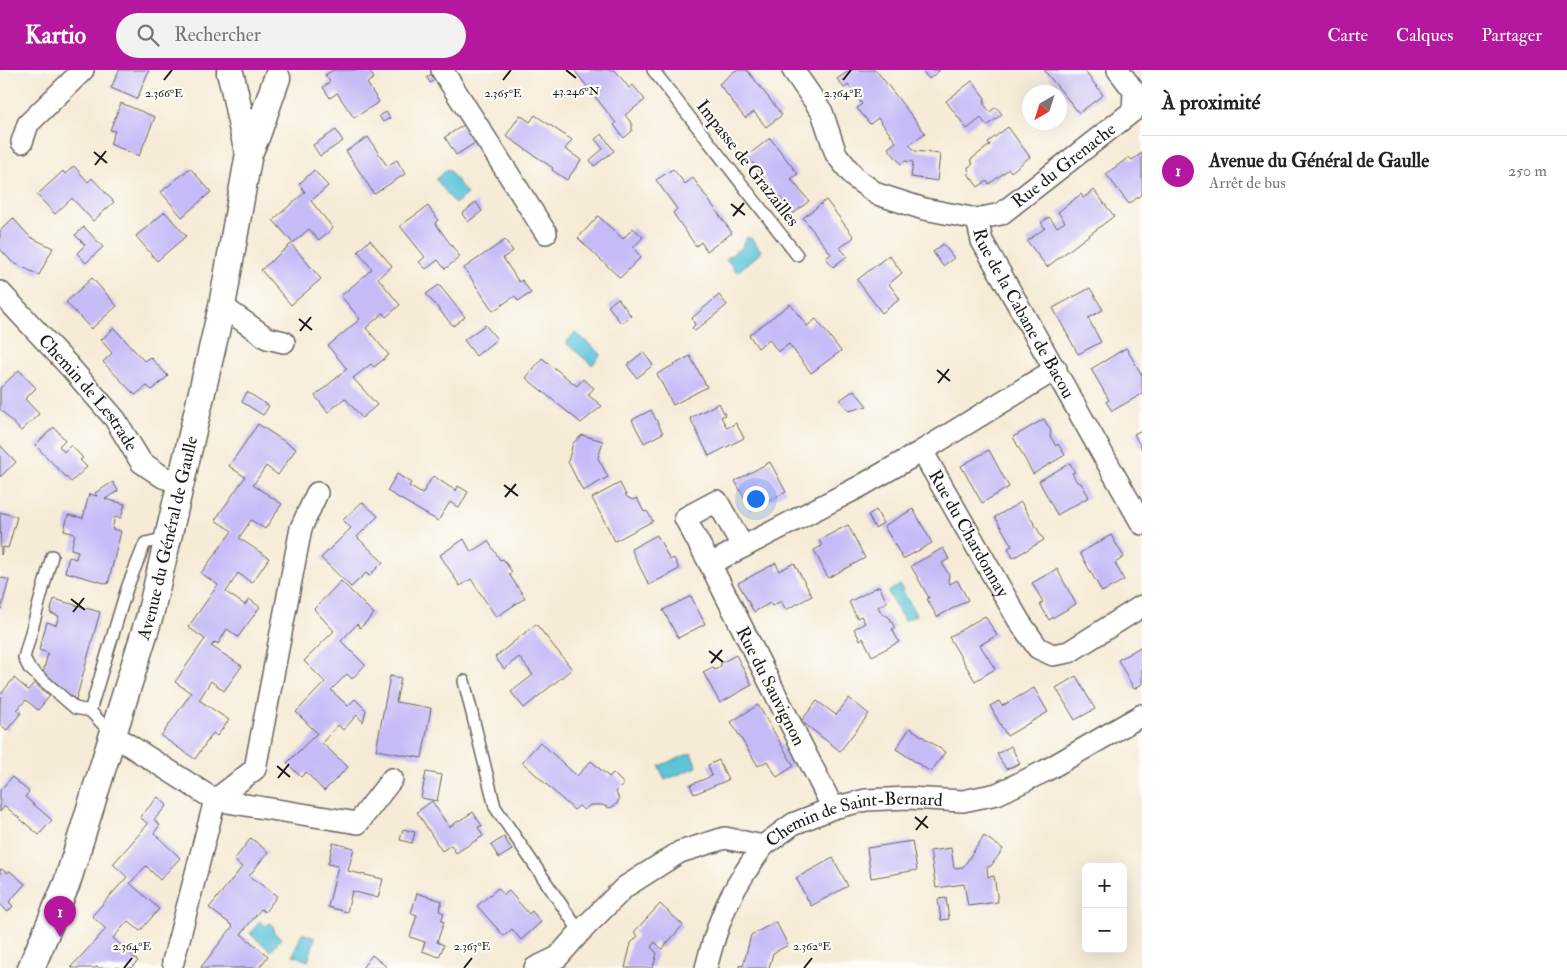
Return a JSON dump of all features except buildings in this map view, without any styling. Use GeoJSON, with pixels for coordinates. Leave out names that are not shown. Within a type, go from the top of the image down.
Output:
{"type":"FeatureCollection","features":[{"type":"Feature","properties":{"kind":"street"},"geometry":{"type":"LineString","coordinates":[[22,142],[28,124],[82,70]]}},
{"type":"Feature","properties":{"kind":"street"},"geometry":{"type":"LineString","coordinates":[[442,70],[546,233]]}},
{"type":"Feature","properties":{"kind":"street","name":"Rue de la Cabane de Bacou"},"geometry":{"type":"LineString","coordinates":[[793,70],[822,112],[836,154],[855,178],[877,194],[924,210],[977,220],[982,241],[1142,524]]}},
{"type":"Feature","properties":{"kind":"street","name":"Rue du Grenache"},"geometry":{"type":"LineString","coordinates":[[977,220],[1001,214],[1133,111],[1134,91],[1118,70]]}},
{"type":"Feature","properties":{"kind":"street"},"geometry":{"type":"LineString","coordinates":[[228,72],[245,80],[261,82],[283,74]]}},
{"type":"Feature","properties":{"kind":"street","name":"Avenue du Général de Gaulle"},"geometry":{"type":"LineString","coordinates":[[228,72],[235,89],[243,136],[249,153]]}},
{"type":"Feature","properties":{"kind":"street","name":"Avenue du Général de Gaulle"},"geometry":{"type":"LineString","coordinates":[[32,968],[67,883],[150,616],[222,306],[249,153],[283,74]]}},
{"type":"Feature","properties":{"kind":"street","name":"Chemin de Lestrade"},"geometry":{"type":"LineString","coordinates":[[0,292],[70,367],[115,419],[141,462],[163,477],[180,483]]}},
{"type":"Feature","properties":{"kind":"street"},"geometry":{"type":"LineString","coordinates":[[222,306],[267,338],[284,342]]}},
{"type":"Feature","properties":{"kind":"street","name":"Rue du Chardonnay"},"geometry":{"type":"LineString","coordinates":[[1056,369],[922,451],[1019,621],[1038,648],[1053,654],[1069,652],[1142,606]]}},
{"type":"Feature","properties":{"kind":"street"},"geometry":{"type":"LineString","coordinates":[[710,564],[859,487],[922,451]]}},
{"type":"Feature","properties":{"kind":"street"},"geometry":{"type":"LineString","coordinates":[[174,962],[216,800],[255,769],[301,528],[317,493]]}},
{"type":"Feature","properties":{"kind":"street","name":"Rue du Sauvignon"},"geometry":{"type":"LineString","coordinates":[[743,547],[717,501],[684,518],[710,564],[832,808]]}},
{"type":"Feature","properties":{"kind":"street","name":"Chemin de Saint-Bernard"},"geometry":{"type":"LineString","coordinates":[[535,968],[558,957],[625,887],[680,852],[725,838],[764,846],[793,824],[832,808],[866,800],[908,798],[963,801],[997,794],[1045,770],[1142,715]]}},
{"type":"Feature","properties":{"kind":"street"},"geometry":{"type":"LineString","coordinates":[[113,735],[216,800],[358,823],[392,779]]}},
{"type":"Feature","properties":{"kind":"street"},"geometry":{"type":"LineString","coordinates":[[706,968],[725,909],[742,877],[764,846]]}},
{"type":"Feature","properties":{"kind":"lane","name":"Impasse de Grazailles"},"geometry":{"type":"LineString","coordinates":[[653,70],[797,255]]}},
{"type":"Feature","properties":{"kind":"lane"},"geometry":{"type":"LineString","coordinates":[[90,711],[127,588],[145,542],[167,538]]}},
{"type":"Feature","properties":{"kind":"lane"},"geometry":{"type":"LineString","coordinates":[[52,556],[24,658],[29,668],[75,708],[90,711],[113,735]]}},
{"type":"Feature","properties":{"kind":"lane"},"geometry":{"type":"LineString","coordinates":[[464,681],[495,807],[580,932]]}},
{"type":"Feature","properties":{"kind":"water"},"geometry":{"type":"Polygon","coordinates":[[[448,169],[467,194],[455,204],[436,179],[448,169]]]}},
{"type":"Feature","properties":{"kind":"water"},"geometry":{"type":"Polygon","coordinates":[[[747,237],[752,239],[762,252],[737,272],[726,259],[743,246],[747,237]]]}},
{"type":"Feature","properties":{"kind":"water"},"geometry":{"type":"Polygon","coordinates":[[[575,332],[601,354],[592,365],[566,343],[575,332]]]}},
{"type":"Feature","properties":{"kind":"water"},"geometry":{"type":"Polygon","coordinates":[[[900,585],[916,615],[904,621],[888,592],[900,585]]]}},
{"type":"Feature","properties":{"kind":"water"},"geometry":{"type":"Polygon","coordinates":[[[691,753],[697,767],[665,780],[659,766],[691,753]]]}},
{"type":"Feature","properties":{"kind":"water"},"geometry":{"type":"Polygon","coordinates":[[[260,921],[266,926],[269,923],[273,926],[273,932],[281,938],[271,951],[250,934],[260,921]]]}},
{"type":"Feature","properties":{"kind":"water"},"geometry":{"type":"Polygon","coordinates":[[[302,933],[315,938],[308,961],[293,955],[302,933]]]}},
{"type":"Feature","properties":{"kind":"place","name":"Avenue du Général de Gaulle"},"geometry":{"type":"Point","coordinates":[60,937]}}]}
